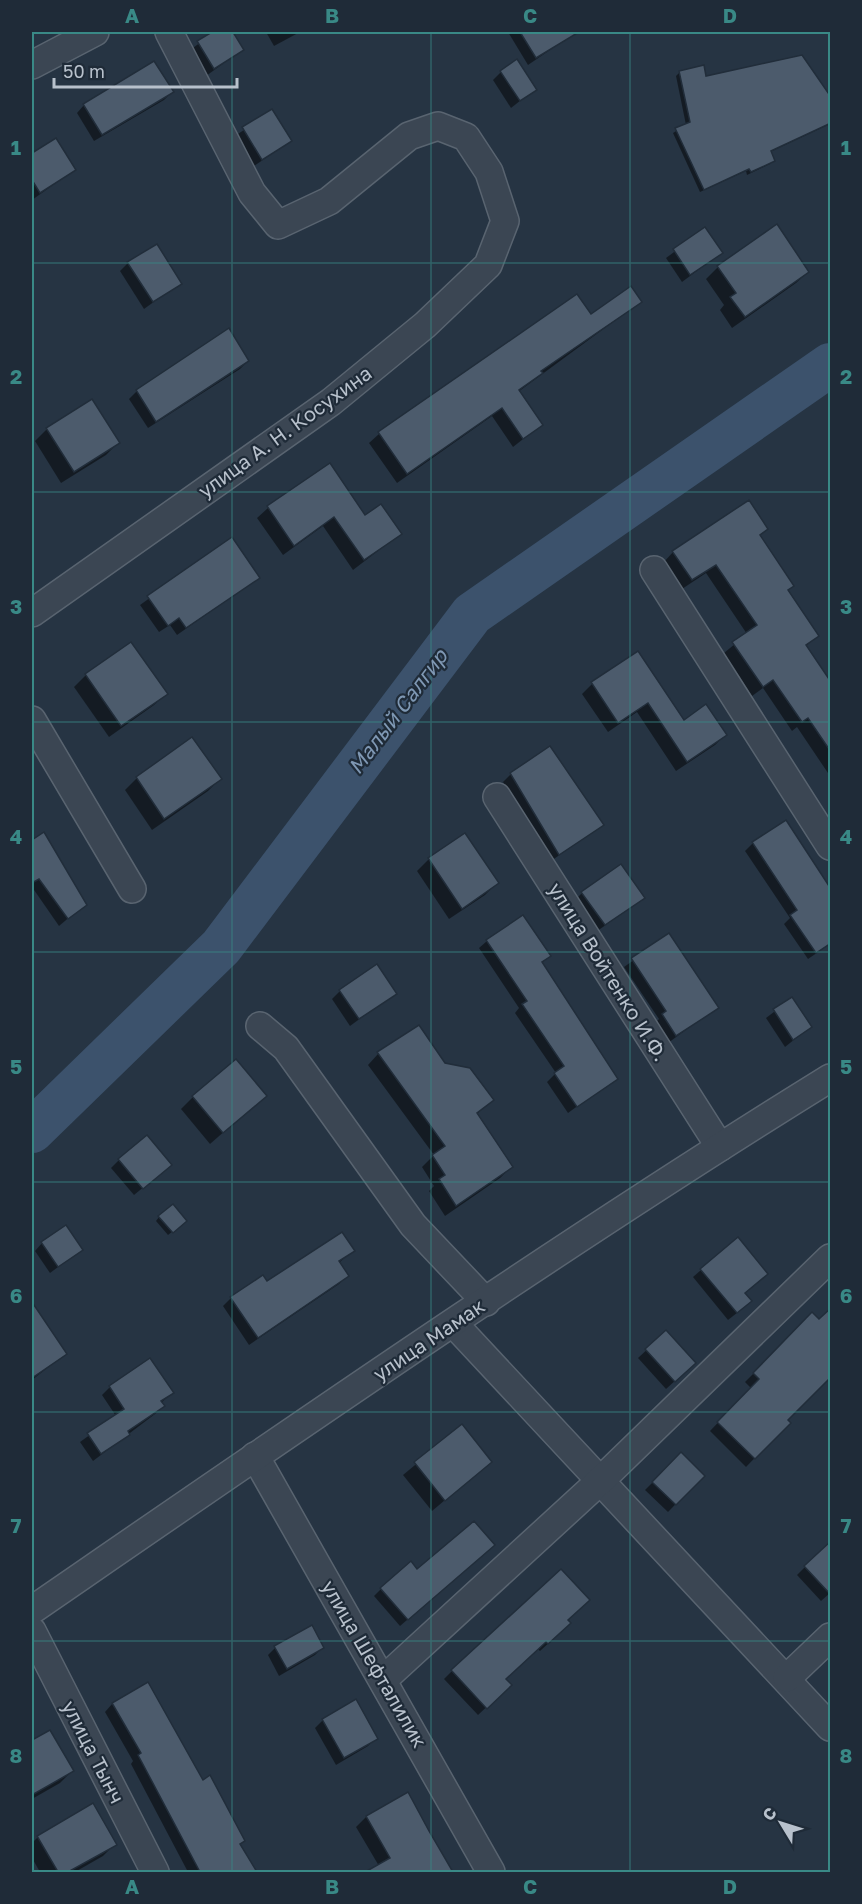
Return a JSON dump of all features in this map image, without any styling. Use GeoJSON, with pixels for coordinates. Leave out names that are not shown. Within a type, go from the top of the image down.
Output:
{"type":"FeatureCollection","features":[{"type":"Feature","properties":{"kind":"street"},"geometry":{"type":"LineString","coordinates":[[32,65],[95,32]]}},
{"type":"Feature","properties":{"kind":"street","name":"улица А. Н. Косухина"},"geometry":{"type":"LineString","coordinates":[[32,613],[340,395],[425,325],[488,265],[505,221],[489,172],[465,137],[438,126],[409,136],[329,201],[278,225],[252,193],[169,32]]}},
{"type":"Feature","properties":{"kind":"street"},"geometry":{"type":"LineString","coordinates":[[654,570],[831,846]]}},
{"type":"Feature","properties":{"kind":"street"},"geometry":{"type":"LineString","coordinates":[[32,720],[132,889]]}},
{"type":"Feature","properties":{"kind":"street","name":"улица Войтенко И.Ф."},"geometry":{"type":"LineString","coordinates":[[497,797],[720,1147]]}},
{"type":"Feature","properties":{"kind":"street"},"geometry":{"type":"LineString","coordinates":[[260,1026],[286,1048],[413,1225],[486,1302]]}},
{"type":"Feature","properties":{"kind":"street","name":"улица Мамак"},"geometry":{"type":"LineString","coordinates":[[32,1610],[255,1456],[486,1302],[720,1147],[831,1078]]}},
{"type":"Feature","properties":{"kind":"street"},"geometry":{"type":"LineString","coordinates":[[383,1680],[600,1481],[831,1258]]}},
{"type":"Feature","properties":{"kind":"street"},"geometry":{"type":"LineString","coordinates":[[454,1324],[831,1727]]}},
{"type":"Feature","properties":{"kind":"street","name":"улица Шефталилик"},"geometry":{"type":"LineString","coordinates":[[255,1456],[491,1872]]}},
{"type":"Feature","properties":{"kind":"street","name":"улица Тынч"},"geometry":{"type":"LineString","coordinates":[[32,1631],[155,1872]]}},
{"type":"Feature","properties":{"kind":"street"},"geometry":{"type":"LineString","coordinates":[[787,1678],[831,1636]]}},
{"type":"Feature","properties":{"kind":"building"},"geometry":{"type":"Polygon","coordinates":[[[212,32],[233,32],[244,50],[214,69],[197,41],[212,32]]]}},
{"type":"Feature","properties":{"kind":"building"},"geometry":{"type":"Polygon","coordinates":[[[520,32],[579,32],[536,58],[520,32]]]}},
{"type":"Feature","properties":{"kind":"building"},"geometry":{"type":"Polygon","coordinates":[[[802,55],[831,97],[831,123],[771,151],[775,161],[751,172],[749,169],[704,190],[675,128],[690,122],[679,71],[704,65],[706,76],[802,55]]]}},
{"type":"Feature","properties":{"kind":"building"},"geometry":{"type":"Polygon","coordinates":[[[517,59],[537,90],[520,101],[500,71],[517,59]]]}},
{"type":"Feature","properties":{"kind":"building"},"geometry":{"type":"Polygon","coordinates":[[[154,61],[174,92],[102,135],[83,104],[154,61]]]}},
{"type":"Feature","properties":{"kind":"building"},"geometry":{"type":"Polygon","coordinates":[[[272,109],[292,141],[262,160],[242,127],[272,109]]]}},
{"type":"Feature","properties":{"kind":"building"},"geometry":{"type":"Polygon","coordinates":[[[56,138],[76,170],[40,193],[32,180],[32,153],[56,138]]]}},
{"type":"Feature","properties":{"kind":"building"},"geometry":{"type":"Polygon","coordinates":[[[777,224],[809,272],[745,317],[730,297],[736,293],[717,266],[777,224]]]}},
{"type":"Feature","properties":{"kind":"building"},"geometry":{"type":"Polygon","coordinates":[[[705,227],[723,253],[690,275],[673,249],[705,227]]]}},
{"type":"Feature","properties":{"kind":"building"},"geometry":{"type":"Polygon","coordinates":[[[157,244],[182,284],[153,302],[127,262],[157,244]]]}},
{"type":"Feature","properties":{"kind":"building"},"geometry":{"type":"Polygon","coordinates":[[[631,286],[642,302],[541,371],[543,373],[519,390],[543,425],[523,439],[502,408],[407,474],[378,432],[577,294],[591,314],[631,286]]]}},
{"type":"Feature","properties":{"kind":"building"},"geometry":{"type":"Polygon","coordinates":[[[229,328],[249,361],[156,422],[136,390],[229,328]]]}},
{"type":"Feature","properties":{"kind":"building"},"geometry":{"type":"Polygon","coordinates":[[[92,399],[120,443],[74,472],[46,428],[92,399]]]}},
{"type":"Feature","properties":{"kind":"building"},"geometry":{"type":"Polygon","coordinates":[[[330,463],[365,515],[381,504],[402,534],[364,560],[334,517],[294,546],[267,506],[330,463]]]}},
{"type":"Feature","properties":{"kind":"building"},"geometry":{"type":"Polygon","coordinates":[[[749,500],[768,529],[760,535],[794,586],[788,590],[819,636],[806,645],[831,682],[831,752],[808,718],[802,722],[773,680],[763,687],[732,642],[757,625],[716,565],[692,580],[672,551],[749,500]]]}},
{"type":"Feature","properties":{"kind":"building"},"geometry":{"type":"Polygon","coordinates":[[[232,537],[260,578],[186,628],[179,618],[168,626],[147,596],[232,537]]]}},
{"type":"Feature","properties":{"kind":"building"},"geometry":{"type":"Polygon","coordinates":[[[131,642],[168,694],[121,726],[85,674],[131,642]]]}},
{"type":"Feature","properties":{"kind":"building"},"geometry":{"type":"Polygon","coordinates":[[[638,651],[684,720],[706,704],[727,735],[687,762],[648,703],[618,723],[591,682],[638,651]]]}},
{"type":"Feature","properties":{"kind":"building"},"geometry":{"type":"Polygon","coordinates":[[[192,737],[222,779],[164,819],[136,777],[192,737]]]}},
{"type":"Feature","properties":{"kind":"building"},"geometry":{"type":"Polygon","coordinates":[[[550,746],[604,825],[559,855],[510,773],[550,746]]]}},
{"type":"Feature","properties":{"kind":"building"},"geometry":{"type":"Polygon","coordinates":[[[786,820],[831,889],[831,943],[816,953],[790,915],[797,910],[752,842],[786,820]]]}},
{"type":"Feature","properties":{"kind":"building"},"geometry":{"type":"Polygon","coordinates":[[[44,832],[87,905],[68,919],[39,879],[32,883],[32,840],[44,832]]]}},
{"type":"Feature","properties":{"kind":"building"},"geometry":{"type":"Polygon","coordinates":[[[465,833],[499,883],[462,909],[428,858],[465,833]]]}},
{"type":"Feature","properties":{"kind":"building"},"geometry":{"type":"Polygon","coordinates":[[[621,864],[645,898],[605,925],[581,892],[621,864]]]}},
{"type":"Feature","properties":{"kind":"building"},"geometry":{"type":"Polygon","coordinates":[[[523,915],[551,956],[542,962],[618,1079],[577,1107],[554,1073],[564,1066],[522,1004],[527,1001],[486,940],[523,915]]]}},
{"type":"Feature","properties":{"kind":"building"},"geometry":{"type":"Polygon","coordinates":[[[669,933],[719,1008],[676,1036],[662,1014],[666,1011],[631,958],[669,933]]]}},
{"type":"Feature","properties":{"kind":"building"},"geometry":{"type":"Polygon","coordinates":[[[377,964],[397,994],[359,1019],[339,990],[377,964]]]}},
{"type":"Feature","properties":{"kind":"building"},"geometry":{"type":"Polygon","coordinates":[[[792,997],[812,1027],[793,1040],[773,1009],[792,997]]]}},
{"type":"Feature","properties":{"kind":"building"},"geometry":{"type":"Polygon","coordinates":[[[419,1025],[445,1063],[470,1068],[494,1100],[477,1113],[513,1167],[456,1206],[439,1179],[445,1175],[432,1155],[445,1146],[377,1052],[419,1025]]]}},
{"type":"Feature","properties":{"kind":"building"},"geometry":{"type":"Polygon","coordinates":[[[236,1059],[267,1096],[223,1133],[192,1096],[236,1059]]]}},
{"type":"Feature","properties":{"kind":"building"},"geometry":{"type":"Polygon","coordinates":[[[147,1135],[172,1165],[143,1189],[118,1159],[147,1135]]]}},
{"type":"Feature","properties":{"kind":"building"},"geometry":{"type":"Polygon","coordinates":[[[173,1204],[187,1221],[173,1233],[158,1216],[173,1204]]]}},
{"type":"Feature","properties":{"kind":"building"},"geometry":{"type":"Polygon","coordinates":[[[66,1225],[83,1250],[58,1267],[41,1242],[66,1225]]]}},
{"type":"Feature","properties":{"kind":"building"},"geometry":{"type":"Polygon","coordinates":[[[342,1232],[355,1251],[339,1261],[349,1276],[258,1338],[230,1297],[263,1275],[267,1281],[342,1232]]]}},
{"type":"Feature","properties":{"kind":"building"},"geometry":{"type":"Polygon","coordinates":[[[738,1237],[768,1274],[745,1293],[752,1301],[737,1313],[700,1269],[738,1237]]]}},
{"type":"Feature","properties":{"kind":"building"},"geometry":{"type":"Polygon","coordinates":[[[32,1302],[67,1354],[32,1378],[32,1302]]]}},
{"type":"Feature","properties":{"kind":"building"},"geometry":{"type":"Polygon","coordinates":[[[831,1308],[831,1377],[788,1420],[791,1423],[755,1459],[717,1422],[759,1379],[753,1373],[812,1312],[819,1319],[831,1308]]]}},
{"type":"Feature","properties":{"kind":"building"},"geometry":{"type":"Polygon","coordinates":[[[666,1330],[696,1363],[675,1382],[645,1349],[666,1330]]]}},
{"type":"Feature","properties":{"kind":"building"},"geometry":{"type":"Polygon","coordinates":[[[150,1358],[174,1393],[161,1401],[165,1406],[128,1431],[130,1435],[101,1454],[87,1433],[124,1409],[109,1386],[150,1358]]]}},
{"type":"Feature","properties":{"kind":"building"},"geometry":{"type":"Polygon","coordinates":[[[462,1424],[492,1462],[445,1501],[414,1462],[462,1424]]]}},
{"type":"Feature","properties":{"kind":"building"},"geometry":{"type":"Polygon","coordinates":[[[681,1452],[705,1476],[676,1505],[652,1482],[681,1452]]]}},
{"type":"Feature","properties":{"kind":"building"},"geometry":{"type":"Polygon","coordinates":[[[474,1521],[495,1545],[408,1620],[380,1588],[411,1561],[417,1569],[474,1521]]]}},
{"type":"Feature","properties":{"kind":"building"},"geometry":{"type":"Polygon","coordinates":[[[831,1541],[831,1595],[804,1566],[831,1541]]]}},
{"type":"Feature","properties":{"kind":"building"},"geometry":{"type":"Polygon","coordinates":[[[561,1569],[590,1600],[568,1620],[571,1623],[548,1644],[546,1642],[506,1679],[512,1685],[487,1709],[451,1670],[561,1569]]]}},
{"type":"Feature","properties":{"kind":"building"},"geometry":{"type":"Polygon","coordinates":[[[312,1625],[324,1648],[287,1669],[274,1646],[312,1625]]]}},
{"type":"Feature","properties":{"kind":"building"},"geometry":{"type":"Polygon","coordinates":[[[148,1682],[203,1780],[210,1775],[245,1841],[240,1844],[257,1872],[200,1872],[138,1755],[141,1753],[112,1703],[148,1682]]]}},
{"type":"Feature","properties":{"kind":"building"},"geometry":{"type":"Polygon","coordinates":[[[356,1699],[378,1739],[344,1758],[322,1719],[356,1699]]]}},
{"type":"Feature","properties":{"kind":"building"},"geometry":{"type":"Polygon","coordinates":[[[50,1730],[74,1771],[32,1795],[32,1740],[50,1730]]]}},
{"type":"Feature","properties":{"kind":"building"},"geometry":{"type":"Polygon","coordinates":[[[408,1792],[453,1872],[365,1872],[390,1858],[366,1816],[408,1792]]]}},
{"type":"Feature","properties":{"kind":"building"},"geometry":{"type":"Polygon","coordinates":[[[93,1803],[117,1845],[68,1872],[58,1872],[37,1836],[93,1803]]]}},
{"type":"Feature","properties":{"kind":"waterway","name":"Малый Салгир"},"geometry":{"type":"LineString","coordinates":[[32,1131],[221,947],[472,614],[830,365]]}}]}
